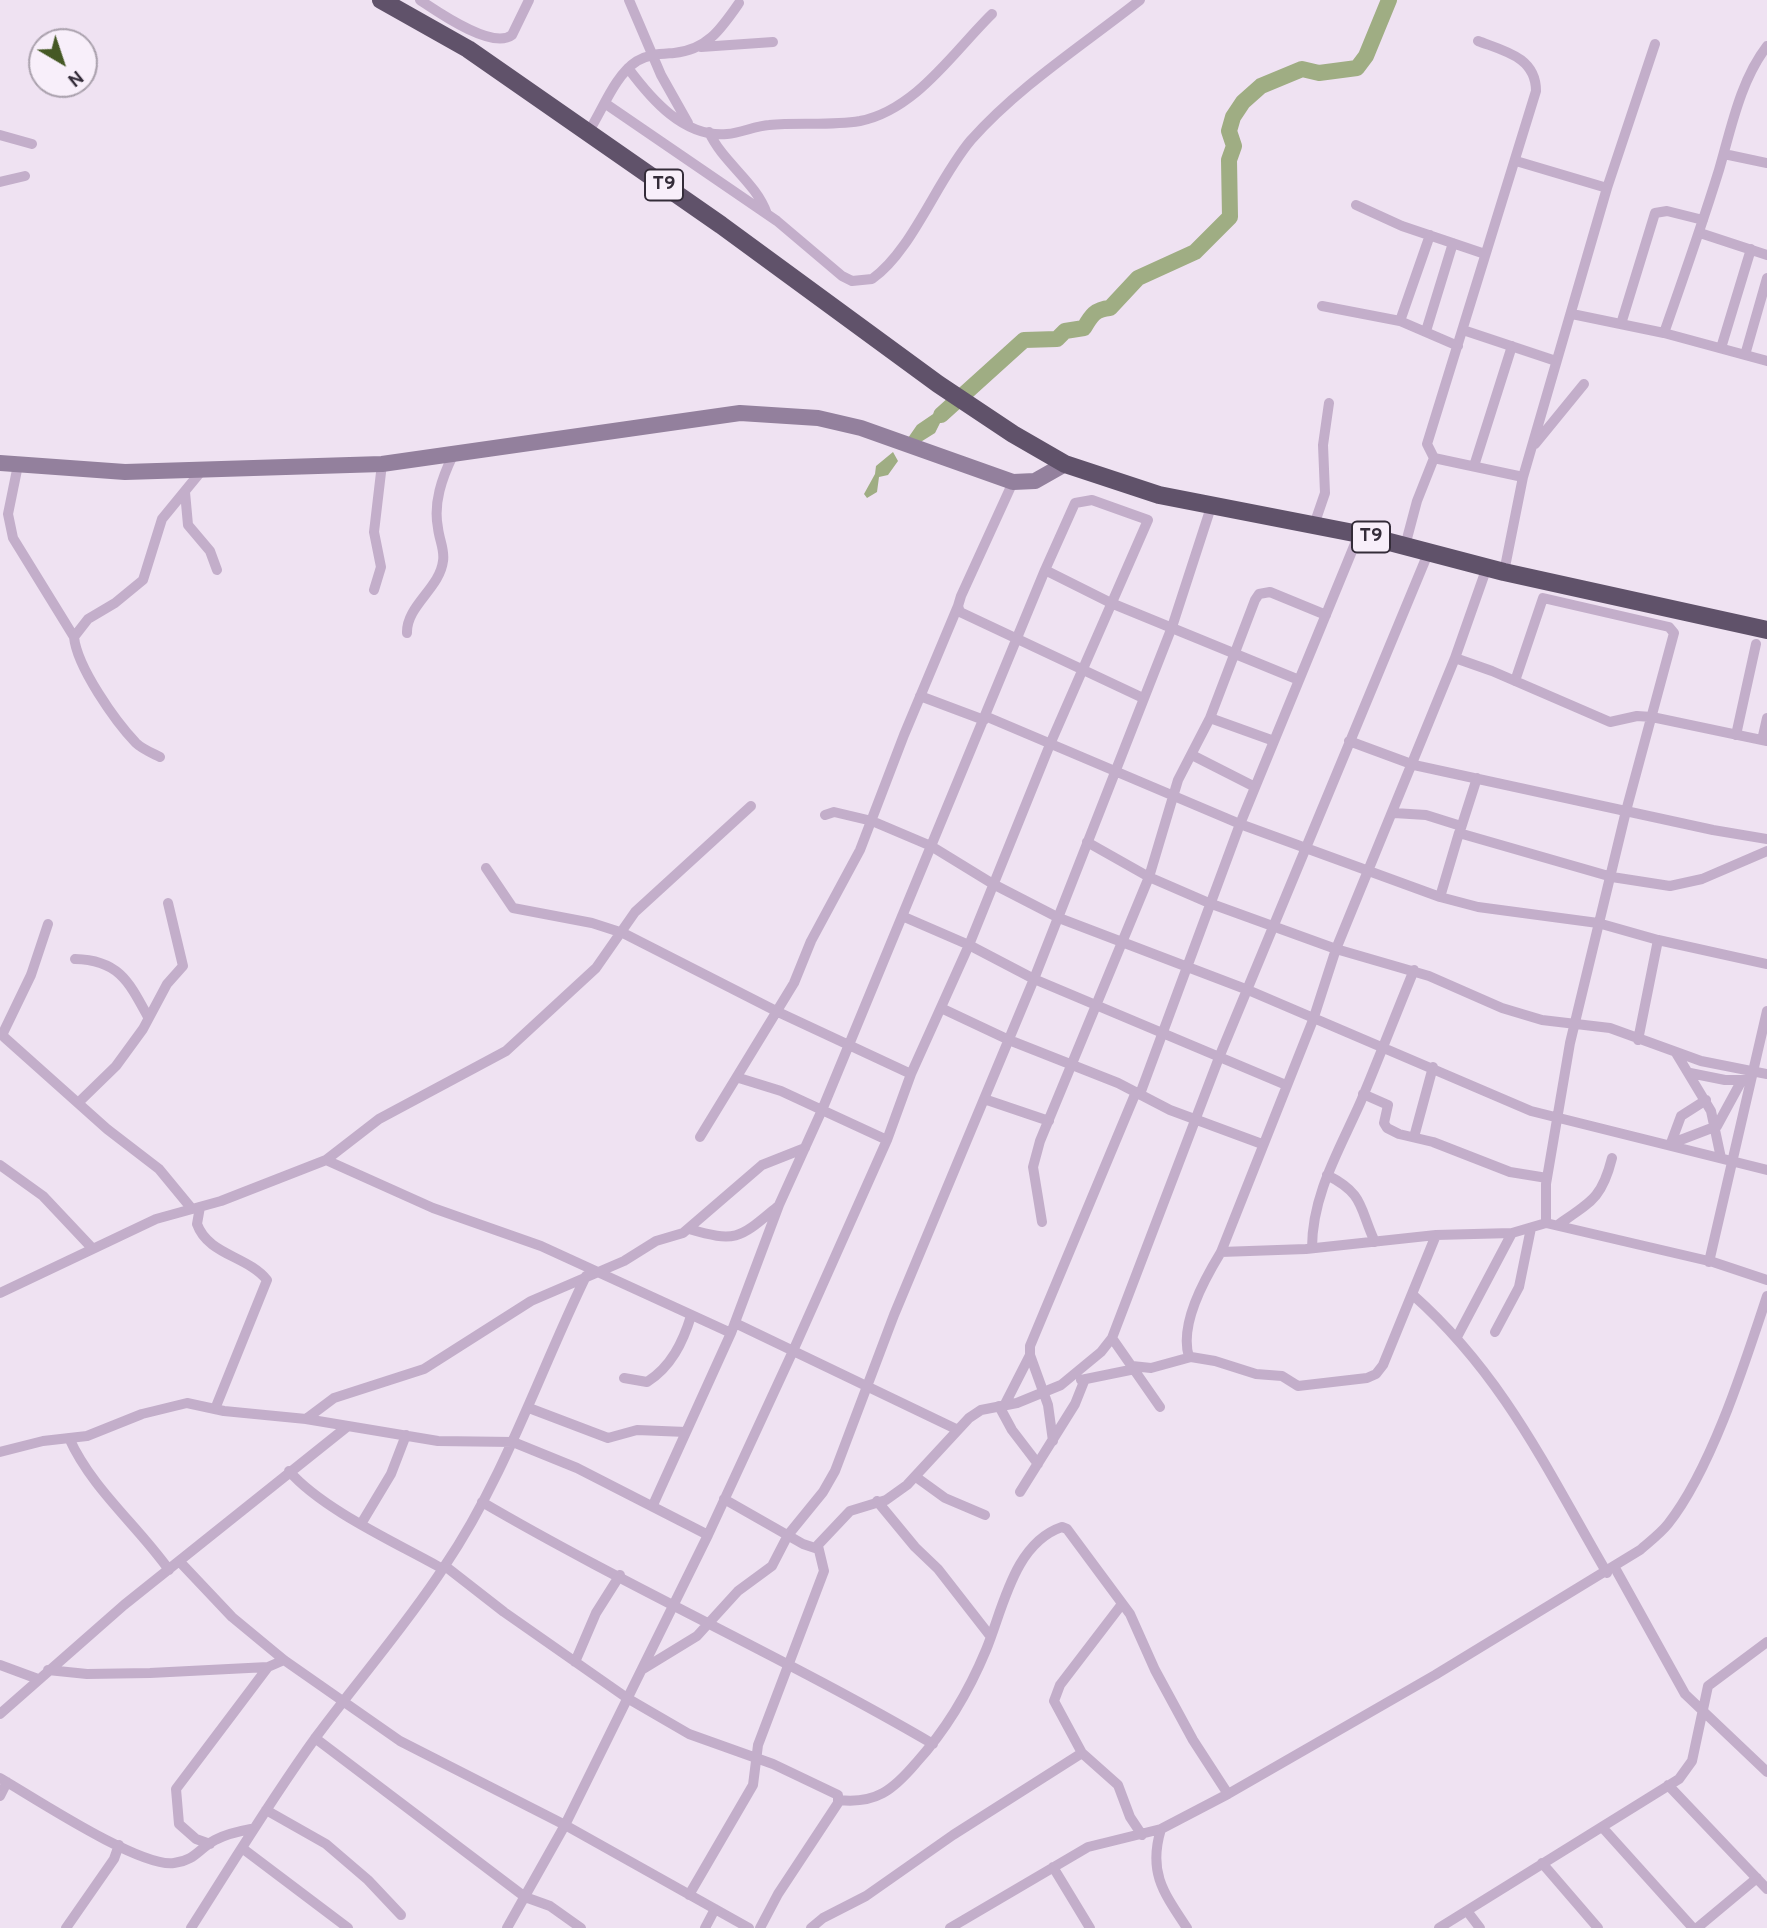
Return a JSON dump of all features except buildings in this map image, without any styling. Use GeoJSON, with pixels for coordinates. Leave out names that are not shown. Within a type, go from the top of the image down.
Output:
{"type":"FeatureCollection","features":[{"type":"Feature","properties":{"kind":"highway","name":"T9"},"geometry":{"type":"LineString","coordinates":[[393,3],[451,38],[589,131],[987,418],[1065,464],[1159,495],[1212,503],[1359,534],[1762,637]]}},
{"type":"Feature","properties":{"kind":"main road"},"geometry":{"type":"LineString","coordinates":[[0,463],[89,471],[382,464],[708,415],[776,414],[818,418],[861,428],[1013,482],[1035,481],[1065,464]]}},
{"type":"Feature","properties":{"kind":"street"},"geometry":{"type":"LineString","coordinates":[[419,0],[482,36],[499,39],[513,35],[529,0]]}},
{"type":"Feature","properties":{"kind":"street"},"geometry":{"type":"LineString","coordinates":[[629,0],[668,90],[691,126]]}},
{"type":"Feature","properties":{"kind":"street"},"geometry":{"type":"LineString","coordinates":[[606,104],[767,214],[842,276],[852,281],[872,279],[892,260],[957,158],[988,122],[1024,89],[1140,0]]}},
{"type":"Feature","properties":{"kind":"street"},"geometry":{"type":"LineString","coordinates":[[701,47],[716,34],[739,3]]}},
{"type":"Feature","properties":{"kind":"street"},"geometry":{"type":"LineString","coordinates":[[632,65],[664,109],[691,126],[709,132],[728,134],[773,125],[833,124],[876,116],[925,83],[992,14]]}},
{"type":"Feature","properties":{"kind":"street"},"geometry":{"type":"LineString","coordinates":[[589,131],[632,65],[644,32]]}},
{"type":"Feature","properties":{"kind":"street"},"geometry":{"type":"LineString","coordinates":[[1478,41],[1518,56],[1527,63],[1534,77],[1533,105],[1429,434],[1428,450],[1434,458],[1523,477]]}},
{"type":"Feature","properties":{"kind":"street"},"geometry":{"type":"LineString","coordinates":[[632,65],[653,54],[701,47],[773,42]]}},
{"type":"Feature","properties":{"kind":"street"},"geometry":{"type":"LineString","coordinates":[[1152,1394],[1155,1376],[1185,1346],[1204,1282],[1221,1252],[1313,1020],[1336,949],[1414,765],[1455,658],[1495,569],[1607,188],[1655,44]]}},
{"type":"Feature","properties":{"kind":"street"},"geometry":{"type":"LineString","coordinates":[[1664,333],[1700,233],[1747,83],[1765,51]]}},
{"type":"Feature","properties":{"kind":"street"},"geometry":{"type":"LineString","coordinates":[[709,132],[714,144],[760,197],[767,214]]}},
{"type":"Feature","properties":{"kind":"street"},"geometry":{"type":"LineString","coordinates":[[0,135],[32,144]]}},
{"type":"Feature","properties":{"kind":"street"},"geometry":{"type":"LineString","coordinates":[[1724,154],[1767,163]]}},
{"type":"Feature","properties":{"kind":"street"},"geometry":{"type":"LineString","coordinates":[[1516,162],[1607,188]]}},
{"type":"Feature","properties":{"kind":"street"},"geometry":{"type":"LineString","coordinates":[[0,182],[24,176]]}},
{"type":"Feature","properties":{"kind":"street"},"geometry":{"type":"LineString","coordinates":[[1356,205],[1485,254]]}},
{"type":"Feature","properties":{"kind":"street"},"geometry":{"type":"LineString","coordinates":[[1621,324],[1655,213],[1667,211],[1703,220]]}},
{"type":"Feature","properties":{"kind":"street"},"geometry":{"type":"LineString","coordinates":[[1700,233],[1767,255]]}},
{"type":"Feature","properties":{"kind":"street"},"geometry":{"type":"LineString","coordinates":[[1400,321],[1430,235]]}},
{"type":"Feature","properties":{"kind":"street"},"geometry":{"type":"LineString","coordinates":[[1426,331],[1453,243]]}},
{"type":"Feature","properties":{"kind":"street"},"geometry":{"type":"LineString","coordinates":[[1721,348],[1751,249]]}},
{"type":"Feature","properties":{"kind":"street"},"geometry":{"type":"LineString","coordinates":[[1745,355],[1767,278]]}},
{"type":"Feature","properties":{"kind":"street"},"geometry":{"type":"LineString","coordinates":[[1322,306],[1400,321],[1458,346]]}},
{"type":"Feature","properties":{"kind":"street"},"geometry":{"type":"LineString","coordinates":[[1572,314],[1664,333],[1767,360]]}},
{"type":"Feature","properties":{"kind":"street"},"geometry":{"type":"LineString","coordinates":[[1463,330],[1556,361]]}},
{"type":"Feature","properties":{"kind":"street"},"geometry":{"type":"LineString","coordinates":[[1474,466],[1511,346]]}},
{"type":"Feature","properties":{"kind":"street"},"geometry":{"type":"LineString","coordinates":[[1531,448],[1584,384]]}},
{"type":"Feature","properties":{"kind":"street"},"geometry":{"type":"LineString","coordinates":[[1314,525],[1325,493],[1323,445],[1329,402]]}},
{"type":"Feature","properties":{"kind":"street"},"geometry":{"type":"LineString","coordinates":[[407,633],[409,618],[436,580],[443,561],[436,508],[445,470],[453,455]]}},
{"type":"Feature","properties":{"kind":"street"},"geometry":{"type":"LineString","coordinates":[[1405,545],[1417,501],[1434,458]]}},
{"type":"Feature","properties":{"kind":"street"},"geometry":{"type":"LineString","coordinates":[[374,590],[381,567],[374,532],[382,464]]}},
{"type":"Feature","properties":{"kind":"street"},"geometry":{"type":"LineString","coordinates":[[18,465],[8,513],[13,538],[74,637],[83,666],[137,744],[160,757]]}},
{"type":"Feature","properties":{"kind":"street"},"geometry":{"type":"LineString","coordinates":[[74,637],[88,619],[143,580],[162,519],[203,469]]}},
{"type":"Feature","properties":{"kind":"street"},"geometry":{"type":"LineString","coordinates":[[700,1137],[778,1012],[860,850],[920,696],[1013,482]]}},
{"type":"Feature","properties":{"kind":"street"},"geometry":{"type":"LineString","coordinates":[[185,492],[188,525],[210,551],[217,570]]}},
{"type":"Feature","properties":{"kind":"street"},"geometry":{"type":"LineString","coordinates":[[507,1928],[565,1825],[708,1535],[793,1351],[887,1140],[911,1074],[969,945],[1051,742],[1148,520],[1092,500],[1074,503],[822,1110],[779,1205],[733,1328],[653,1505]]}},
{"type":"Feature","properties":{"kind":"street"},"geometry":{"type":"LineString","coordinates":[[641,1671],[710,1625],[738,1591],[772,1566],[788,1535],[824,1492],[835,1471],[894,1315],[1059,918],[1114,769],[1172,627],[1212,503]]}},
{"type":"Feature","properties":{"kind":"street"},"geometry":{"type":"LineString","coordinates":[[1002,1406],[1030,1355],[1036,1326],[1164,1032],[1209,903],[1359,534]]}},
{"type":"Feature","properties":{"kind":"street"},"geometry":{"type":"LineString","coordinates":[[1061,1385],[1101,1352],[1112,1338],[1220,1055],[1429,551]]}},
{"type":"Feature","properties":{"kind":"street"},"geometry":{"type":"LineString","coordinates":[[1045,570],[1111,603],[1299,680]]}},
{"type":"Feature","properties":{"kind":"street"},"geometry":{"type":"LineString","coordinates":[[1042,1222],[1034,1167],[1048,1121],[1149,877],[1178,780],[1210,718],[1236,656],[1255,600],[1264,591],[1326,615]]}},
{"type":"Feature","properties":{"kind":"street"},"geometry":{"type":"LineString","coordinates":[[1515,681],[1543,598],[1669,627],[1674,633],[1626,811],[1575,1024],[1547,1178],[1546,1223]]}},
{"type":"Feature","properties":{"kind":"street"},"geometry":{"type":"LineString","coordinates":[[958,607],[960,612],[1018,641],[1143,698]]}},
{"type":"Feature","properties":{"kind":"street"},"geometry":{"type":"LineString","coordinates":[[1736,735],[1762,637]]}},
{"type":"Feature","properties":{"kind":"street"},"geometry":{"type":"LineString","coordinates":[[1455,658],[1610,722],[1637,716],[1765,741],[1767,718]]}},
{"type":"Feature","properties":{"kind":"street"},"geometry":{"type":"LineString","coordinates":[[920,696],[1051,742],[1240,824],[1440,897],[1478,907],[1598,923],[1658,940],[1767,964]]}},
{"type":"Feature","properties":{"kind":"street"},"geometry":{"type":"LineString","coordinates":[[1210,718],[1274,741]]}},
{"type":"Feature","properties":{"kind":"street"},"geometry":{"type":"LineString","coordinates":[[1349,741],[1414,765],[1767,839]]}},
{"type":"Feature","properties":{"kind":"street"},"geometry":{"type":"LineString","coordinates":[[1192,755],[1255,787]]}},
{"type":"Feature","properties":{"kind":"street"},"geometry":{"type":"LineString","coordinates":[[1440,897],[1477,778]]}},
{"type":"Feature","properties":{"kind":"street"},"geometry":{"type":"LineString","coordinates":[[0,1293],[156,1219],[196,1208],[326,1160],[379,1119],[514,1045],[596,968],[623,933],[635,912],[751,806]]}},
{"type":"Feature","properties":{"kind":"street"},"geometry":{"type":"LineString","coordinates":[[825,815],[834,812],[872,821],[931,846],[993,884],[1059,918],[1123,940],[1248,990],[1531,1111],[1767,1170]]}},
{"type":"Feature","properties":{"kind":"street"},"geometry":{"type":"LineString","coordinates":[[1394,813],[1426,815],[1460,830],[1612,877],[1670,886],[1684,884],[1767,851]]}},
{"type":"Feature","properties":{"kind":"street"},"geometry":{"type":"LineString","coordinates":[[1087,842],[1149,877],[1272,927],[1414,971],[1502,1008],[1542,1020],[1610,1028],[1749,1077]]}},
{"type":"Feature","properties":{"kind":"street"},"geometry":{"type":"LineString","coordinates":[[486,868],[513,908],[623,933],[778,1012],[911,1074]]}},
{"type":"Feature","properties":{"kind":"street"},"geometry":{"type":"LineString","coordinates":[[78,1103],[116,1066],[167,984],[183,966],[168,903]]}},
{"type":"Feature","properties":{"kind":"street"},"geometry":{"type":"LineString","coordinates":[[902,916],[969,945],[1034,979],[1286,1084]]}},
{"type":"Feature","properties":{"kind":"street"},"geometry":{"type":"LineString","coordinates":[[48,924],[31,975],[2,1032],[7,1042],[163,1173],[196,1208],[197,1224],[212,1244],[247,1263],[267,1280],[215,1409]]}},
{"type":"Feature","properties":{"kind":"street"},"geometry":{"type":"LineString","coordinates":[[1639,1040],[1658,940]]}},
{"type":"Feature","properties":{"kind":"street"},"geometry":{"type":"LineString","coordinates":[[75,959],[96,959],[120,973],[131,985],[148,1017]]}},
{"type":"Feature","properties":{"kind":"street"},"geometry":{"type":"LineString","coordinates":[[1312,1248],[1315,1206],[1414,971]]}},
{"type":"Feature","properties":{"kind":"street"},"geometry":{"type":"LineString","coordinates":[[941,1008],[1009,1040],[1262,1144]]}},
{"type":"Feature","properties":{"kind":"street"},"geometry":{"type":"LineString","coordinates":[[1709,1262],[1749,1077],[1767,1011]]}},
{"type":"Feature","properties":{"kind":"street"},"geometry":{"type":"LineString","coordinates":[[1676,1053],[1706,1100],[1717,1126],[1721,1158]]}},
{"type":"Feature","properties":{"kind":"street"},"geometry":{"type":"LineString","coordinates":[[1414,1137],[1433,1067]]}},
{"type":"Feature","properties":{"kind":"street"},"geometry":{"type":"LineString","coordinates":[[1690,1073],[1725,1080],[1767,1074]]}},
{"type":"Feature","properties":{"kind":"street"},"geometry":{"type":"LineString","coordinates":[[1669,1144],[1717,1126],[1749,1077]]}},
{"type":"Feature","properties":{"kind":"street"},"geometry":{"type":"LineString","coordinates":[[739,1078],[822,1110],[887,1140]]}},
{"type":"Feature","properties":{"kind":"street"},"geometry":{"type":"LineString","coordinates":[[1363,1094],[1388,1105],[1384,1123],[1387,1128],[1510,1172],[1547,1178]]}},
{"type":"Feature","properties":{"kind":"street"},"geometry":{"type":"LineString","coordinates":[[984,1099],[1048,1121]]}},
{"type":"Feature","properties":{"kind":"street"},"geometry":{"type":"LineString","coordinates":[[1669,1144],[1681,1116],[1706,1100]]}},
{"type":"Feature","properties":{"kind":"street"},"geometry":{"type":"LineString","coordinates":[[306,1419],[334,1398],[438,1362],[519,1307],[624,1261],[656,1241],[689,1229],[762,1165],[805,1148]]}},
{"type":"Feature","properties":{"kind":"street"},"geometry":{"type":"LineString","coordinates":[[1559,1224],[1579,1212],[1604,1187],[1612,1158]]}},
{"type":"Feature","properties":{"kind":"street"},"geometry":{"type":"LineString","coordinates":[[326,1160],[433,1208],[512,1235],[599,1271],[691,1316],[733,1328],[793,1351],[869,1385],[956,1429]]}},
{"type":"Feature","properties":{"kind":"street"},"geometry":{"type":"LineString","coordinates":[[0,1165],[43,1196],[92,1248]]}},
{"type":"Feature","properties":{"kind":"street"},"geometry":{"type":"LineString","coordinates":[[1327,1175],[1347,1184],[1357,1195],[1375,1242]]}},
{"type":"Feature","properties":{"kind":"street"},"geometry":{"type":"LineString","coordinates":[[689,1229],[734,1238],[754,1226],[779,1205]]}},
{"type":"Feature","properties":{"kind":"street"},"geometry":{"type":"LineString","coordinates":[[1221,1252],[1312,1248],[1436,1235],[1512,1233],[1546,1223],[1559,1224],[1766,1277]]}},
{"type":"Feature","properties":{"kind":"street"},"geometry":{"type":"LineString","coordinates":[[1495,1332],[1519,1287],[1531,1228]]}},
{"type":"Feature","properties":{"kind":"street"},"geometry":{"type":"LineString","coordinates":[[1458,1338],[1512,1233]]}},
{"type":"Feature","properties":{"kind":"street"},"geometry":{"type":"LineString","coordinates":[[723,1499],[810,1548],[818,1546],[850,1511],[892,1496],[916,1477],[956,1429],[981,1410],[1002,1406],[1061,1385],[1134,1368],[1151,1368],[1189,1357],[1215,1361],[1256,1374],[1282,1376],[1298,1386],[1367,1378],[1376,1374],[1383,1365],[1436,1235]]}},
{"type":"Feature","properties":{"kind":"street"},"geometry":{"type":"LineString","coordinates":[[195,1926],[251,1829],[315,1738],[374,1665],[444,1568],[513,1442],[586,1276]]}},
{"type":"Feature","properties":{"kind":"street"},"geometry":{"type":"LineString","coordinates":[[1413,1295],[1458,1338],[1506,1398],[1685,1695],[1767,1772]]}},
{"type":"Feature","properties":{"kind":"street"},"geometry":{"type":"LineString","coordinates":[[950,1928],[1099,1842],[1161,1829],[1228,1794],[1611,1570],[1666,1526],[1681,1506],[1715,1436],[1767,1296]]}},
{"type":"Feature","properties":{"kind":"street"},"geometry":{"type":"LineString","coordinates":[[624,1378],[647,1382],[656,1376],[679,1346],[691,1316]]}},
{"type":"Feature","properties":{"kind":"street"},"geometry":{"type":"LineString","coordinates":[[1112,1338],[1160,1407]]}},
{"type":"Feature","properties":{"kind":"street"},"geometry":{"type":"LineString","coordinates":[[1185,1346],[1189,1357]]}},
{"type":"Feature","properties":{"kind":"street"},"geometry":{"type":"LineString","coordinates":[[1030,1355],[1049,1411],[1049,1432],[1053,1441]]}},
{"type":"Feature","properties":{"kind":"street"},"geometry":{"type":"LineString","coordinates":[[1020,1492],[1076,1404],[1085,1379]]}},
{"type":"Feature","properties":{"kind":"street"},"geometry":{"type":"LineString","coordinates":[[0,1452],[110,1429],[168,1406],[187,1403],[438,1441],[513,1442],[542,1452],[653,1505],[708,1535]]}},
{"type":"Feature","properties":{"kind":"street"},"geometry":{"type":"LineString","coordinates":[[1002,1406],[1012,1430],[1038,1464]]}},
{"type":"Feature","properties":{"kind":"street"},"geometry":{"type":"LineString","coordinates":[[529,1408],[608,1438],[637,1430],[686,1432]]}},
{"type":"Feature","properties":{"kind":"street"},"geometry":{"type":"LineString","coordinates":[[0,1714],[48,1670],[289,1471],[348,1426]]}},
{"type":"Feature","properties":{"kind":"street"},"geometry":{"type":"LineString","coordinates":[[361,1524],[391,1474],[406,1435]]}},
{"type":"Feature","properties":{"kind":"street"},"geometry":{"type":"LineString","coordinates":[[69,1438],[84,1468],[144,1534],[169,1570]]}},
{"type":"Feature","properties":{"kind":"street"},"geometry":{"type":"LineString","coordinates":[[289,1471],[304,1487],[361,1524],[444,1568],[627,1698],[689,1734],[757,1758],[836,1792],[839,1800]]}},
{"type":"Feature","properties":{"kind":"street"},"geometry":{"type":"LineString","coordinates":[[916,1477],[946,1498],[985,1515]]}},
{"type":"Feature","properties":{"kind":"street"},"geometry":{"type":"LineString","coordinates":[[877,1501],[915,1547],[938,1569],[990,1637]]}},
{"type":"Feature","properties":{"kind":"street"},"geometry":{"type":"LineString","coordinates":[[482,1502],[553,1544],[620,1575],[933,1744]]}},
{"type":"Feature","properties":{"kind":"street"},"geometry":{"type":"LineString","coordinates":[[839,1800],[866,1801],[887,1791],[933,1744],[948,1725],[990,1637],[1003,1601],[1029,1551],[1045,1535],[1062,1527],[1137,1626],[1154,1670],[1193,1740],[1228,1794]]}},
{"type":"Feature","properties":{"kind":"street"},"geometry":{"type":"LineString","coordinates":[[689,1895],[746,1801],[756,1772],[758,1745],[824,1571],[818,1546]]}},
{"type":"Feature","properties":{"kind":"street"},"geometry":{"type":"LineString","coordinates":[[180,1562],[232,1617],[284,1660],[400,1741],[565,1825],[749,1928]]}},
{"type":"Feature","properties":{"kind":"street"},"geometry":{"type":"LineString","coordinates":[[575,1662],[596,1613],[620,1575]]}},
{"type":"Feature","properties":{"kind":"street"},"geometry":{"type":"LineString","coordinates":[[1122,1604],[1055,1695],[1055,1708],[1083,1753],[1118,1785],[1130,1817],[1142,1835]]}},
{"type":"Feature","properties":{"kind":"street"},"geometry":{"type":"LineString","coordinates":[[1439,1928],[1679,1779],[1692,1761],[1705,1694],[1713,1680],[1767,1642]]}},
{"type":"Feature","properties":{"kind":"street"},"geometry":{"type":"LineString","coordinates":[[48,1670],[87,1674],[150,1673],[268,1667],[284,1660]]}},
{"type":"Feature","properties":{"kind":"street"},"geometry":{"type":"LineString","coordinates":[[0,1665],[38,1679]]}},
{"type":"Feature","properties":{"kind":"street"},"geometry":{"type":"LineString","coordinates":[[210,1843],[196,1839],[179,1824],[176,1789],[268,1667]]}},
{"type":"Feature","properties":{"kind":"street"},"geometry":{"type":"LineString","coordinates":[[315,1738],[524,1897],[550,1906],[581,1928]]}},
{"type":"Feature","properties":{"kind":"street"},"geometry":{"type":"LineString","coordinates":[[811,1928],[823,1918],[866,1896],[953,1835],[1083,1753]]}},
{"type":"Feature","properties":{"kind":"street"},"geometry":{"type":"LineString","coordinates":[[0,1796],[4,1780],[60,1815],[119,1845],[166,1863],[191,1858],[210,1843],[251,1829]]}},
{"type":"Feature","properties":{"kind":"street"},"geometry":{"type":"LineString","coordinates":[[1668,1785],[1767,1889]]}},
{"type":"Feature","properties":{"kind":"street"},"geometry":{"type":"LineString","coordinates":[[760,1928],[778,1894],[839,1800]]}},
{"type":"Feature","properties":{"kind":"street"},"geometry":{"type":"LineString","coordinates":[[266,1810],[326,1844],[368,1880],[401,1915]]}},
{"type":"Feature","properties":{"kind":"street"},"geometry":{"type":"LineString","coordinates":[[1602,1827],[1695,1928],[1757,1878]]}},
{"type":"Feature","properties":{"kind":"street"},"geometry":{"type":"LineString","coordinates":[[1161,1829],[1154,1861],[1159,1879],[1188,1928]]}},
{"type":"Feature","properties":{"kind":"street"},"geometry":{"type":"LineString","coordinates":[[66,1928],[114,1859],[119,1845]]}},
{"type":"Feature","properties":{"kind":"street"},"geometry":{"type":"LineString","coordinates":[[242,1848],[348,1928]]}},
{"type":"Feature","properties":{"kind":"street"},"geometry":{"type":"LineString","coordinates":[[1542,1863],[1598,1928]]}},
{"type":"Feature","properties":{"kind":"street"},"geometry":{"type":"LineString","coordinates":[[1053,1867],[1090,1928]]}},
{"type":"Feature","properties":{"kind":"street"},"geometry":{"type":"LineString","coordinates":[[705,1928],[715,1909]]}},
{"type":"Feature","properties":{"kind":"street"},"geometry":{"type":"LineString","coordinates":[[1467,1911],[1480,1928]]}},
{"type":"Feature","properties":{"kind":"shaded area"},"geometry":{"type":"Polygon","coordinates":[[[939,410],[942,419],[935,433],[919,443],[908,438],[917,425],[939,410]]]}},
{"type":"Feature","properties":{"kind":"shaded area"},"geometry":{"type":"Polygon","coordinates":[[[893,452],[898,461],[888,475],[879,477],[877,492],[867,498],[864,494],[875,474],[876,466],[893,452]]]}},
{"type":"Feature","properties":{"kind":"waterway"},"geometry":{"type":"LineString","coordinates":[[941,415],[1024,340],[1057,339],[1065,331],[1084,328],[1094,314],[1110,308],[1138,278],[1195,252],[1230,217],[1229,160],[1234,146],[1229,131],[1233,117],[1243,102],[1261,86],[1302,69],[1319,73],[1357,68],[1366,56],[1389,0]]}}]}
